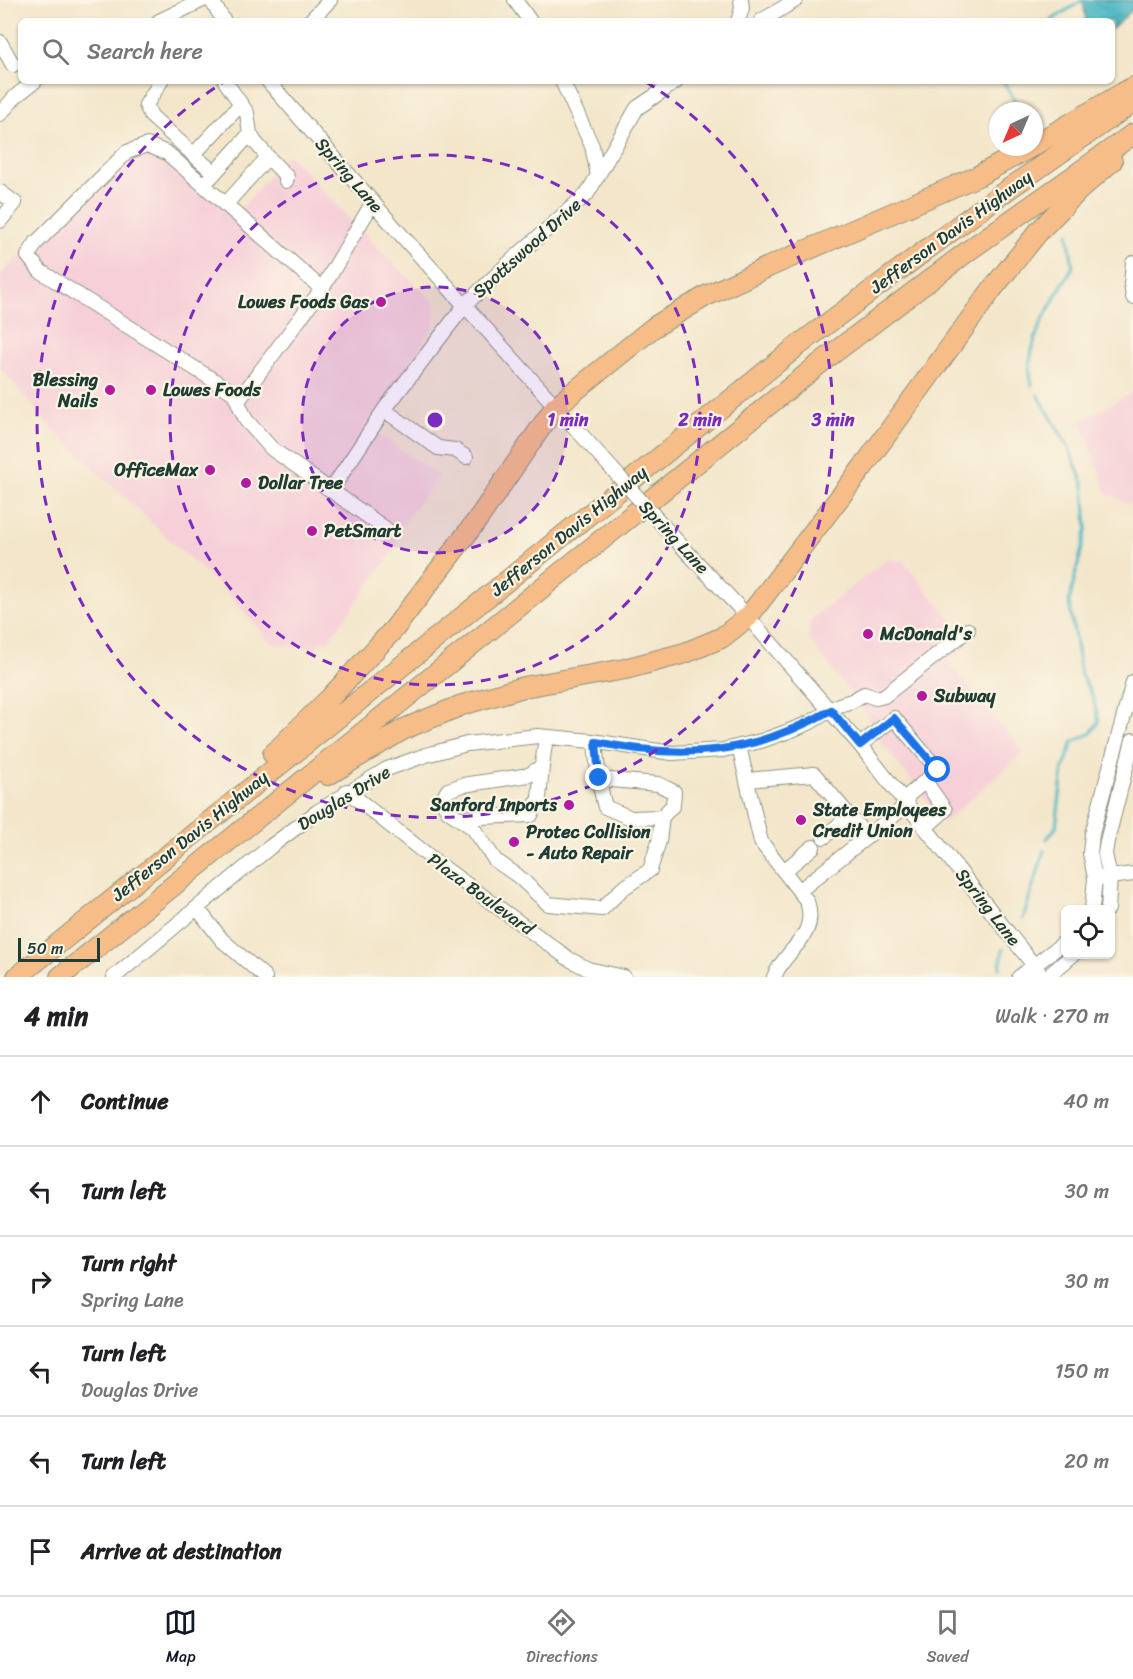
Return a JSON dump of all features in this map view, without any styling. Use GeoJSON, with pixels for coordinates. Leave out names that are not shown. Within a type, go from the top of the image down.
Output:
{"type":"FeatureCollection","features":[{"type":"Feature","properties":{"kind":"highway"},"geometry":{"type":"LineString","coordinates":[[1043,140],[1133,87]]}},
{"type":"Feature","properties":{"kind":"highway","name":"Jefferson Davis Highway"},"geometry":{"type":"LineString","coordinates":[[17,977],[800,344],[993,200],[1133,102]]}},
{"type":"Feature","properties":{"kind":"highway"},"geometry":{"type":"LineString","coordinates":[[285,795],[311,786],[356,756],[404,729],[462,705],[524,687],[625,669],[685,653],[721,638],[748,616],[1040,230],[1078,191],[1108,166],[1133,136]]}},
{"type":"Feature","properties":{"kind":"highway","name":"Jefferson Davis Highway"},"geometry":{"type":"LineString","coordinates":[[60,977],[689,468],[876,320],[1016,216],[1133,136]]}},
{"type":"Feature","properties":{"kind":"highway"},"geometry":{"type":"LineString","coordinates":[[214,817],[255,771],[296,733],[394,629],[478,519],[555,406],[654,327],[706,296],[978,176],[1014,156]]}},
{"type":"Feature","properties":{"kind":"street"},"geometry":{"type":"LineString","coordinates":[[165,18],[203,0]]}},
{"type":"Feature","properties":{"kind":"street"},"geometry":{"type":"LineString","coordinates":[[211,0],[222,18]]}},
{"type":"Feature","properties":{"kind":"street"},"geometry":{"type":"LineString","coordinates":[[313,18],[330,0]]}},
{"type":"Feature","properties":{"kind":"street"},"geometry":{"type":"LineString","coordinates":[[515,0],[528,18]]}},
{"type":"Feature","properties":{"kind":"street"},"geometry":{"type":"LineString","coordinates":[[739,18],[742,8],[741,0]]}},
{"type":"Feature","properties":{"kind":"street"},"geometry":{"type":"LineString","coordinates":[[766,18],[796,0]]}},
{"type":"Feature","properties":{"kind":"street"},"geometry":{"type":"LineString","coordinates":[[0,42],[13,65]]}},
{"type":"Feature","properties":{"kind":"street"},"geometry":{"type":"LineString","coordinates":[[0,114],[16,96],[31,84]]}},
{"type":"Feature","properties":{"kind":"street"},"geometry":{"type":"LineString","coordinates":[[159,84],[146,105],[151,116],[214,173]]}},
{"type":"Feature","properties":{"kind":"street"},"geometry":{"type":"LineString","coordinates":[[227,84],[247,112],[250,134],[268,158],[287,177],[286,181]]}},
{"type":"Feature","properties":{"kind":"street","name":"Spring Lane"},"geometry":{"type":"LineString","coordinates":[[270,84],[372,202],[831,710],[1045,977]]}},
{"type":"Feature","properties":{"kind":"street"},"geometry":{"type":"LineString","coordinates":[[563,84],[592,146],[598,176]]}},
{"type":"Feature","properties":{"kind":"street","name":"Spottswood Drive"},"geometry":{"type":"LineString","coordinates":[[331,490],[384,410],[465,305],[508,263],[587,194],[637,108],[673,84]]}},
{"type":"Feature","properties":{"kind":"street"},"geometry":{"type":"LineString","coordinates":[[193,154],[241,104]]}},
{"type":"Feature","properties":{"kind":"street"},"geometry":{"type":"LineString","coordinates":[[203,186],[250,134]]}},
{"type":"Feature","properties":{"kind":"street"},"geometry":{"type":"LineString","coordinates":[[322,289],[167,153],[147,145],[127,152],[36,243],[28,256],[40,271],[234,393],[246,420],[272,449],[386,529]]}},
{"type":"Feature","properties":{"kind":"street"},"geometry":{"type":"LineString","coordinates":[[225,205],[268,158]]}},
{"type":"Feature","properties":{"kind":"street"},"geometry":{"type":"LineString","coordinates":[[0,192],[15,203],[0,221]]}},
{"type":"Feature","properties":{"kind":"street"},"geometry":{"type":"LineString","coordinates":[[238,400],[322,289],[372,202]]}},
{"type":"Feature","properties":{"kind":"street"},"geometry":{"type":"LineString","coordinates":[[1133,263],[1131,284],[1133,297]]}},
{"type":"Feature","properties":{"kind":"street"},"geometry":{"type":"LineString","coordinates":[[384,410],[438,448],[455,450],[466,457]]}},
{"type":"Feature","properties":{"kind":"street","name":"Douglas Drive"},"geometry":{"type":"LineString","coordinates":[[114,977],[270,847],[347,791],[387,769],[467,744],[538,736],[672,753],[723,750],[740,746],[809,723],[839,705],[864,694],[876,698],[884,696],[969,630]]}},
{"type":"Feature","properties":{"kind":"street"},"geometry":{"type":"LineString","coordinates":[[1092,905],[1095,879],[1089,853],[1092,834],[1133,682]]}},
{"type":"Feature","properties":{"kind":"street"},"geometry":{"type":"LineString","coordinates":[[800,891],[867,837],[938,770],[894,718],[860,745]]}},
{"type":"Feature","properties":{"kind":"street"},"geometry":{"type":"LineString","coordinates":[[458,818],[531,815],[539,798],[546,737]]}},
{"type":"Feature","properties":{"kind":"street"},"geometry":{"type":"LineString","coordinates":[[1108,905],[1110,877],[1105,854],[1133,740]]}},
{"type":"Feature","properties":{"kind":"street"},"geometry":{"type":"LineString","coordinates":[[596,742],[599,778],[605,807],[631,818],[662,817]]}},
{"type":"Feature","properties":{"kind":"street"},"geometry":{"type":"LineString","coordinates":[[740,746],[760,842],[800,891],[811,912],[807,931],[777,968],[774,977]]}},
{"type":"Feature","properties":{"kind":"street"},"geometry":{"type":"LineString","coordinates":[[542,766],[529,775],[463,785],[448,790],[442,800],[448,811],[473,828],[495,860],[518,876],[548,904],[602,909],[622,889],[651,870],[659,841],[662,817],[673,805],[674,792],[658,784],[599,778]]}},
{"type":"Feature","properties":{"kind":"street"},"geometry":{"type":"LineString","coordinates":[[747,780],[814,774],[867,837]]}},
{"type":"Feature","properties":{"kind":"street"},"geometry":{"type":"LineString","coordinates":[[925,781],[945,810],[926,828]]}},
{"type":"Feature","properties":{"kind":"street","name":"Plaza Boulevard"},"geometry":{"type":"LineString","coordinates":[[347,791],[440,865],[569,958],[588,969],[624,977]]}},
{"type":"Feature","properties":{"kind":"street"},"geometry":{"type":"LineString","coordinates":[[784,871],[850,816]]}},
{"type":"Feature","properties":{"kind":"street"},"geometry":{"type":"LineString","coordinates":[[1095,879],[1133,874]]}},
{"type":"Feature","properties":{"kind":"street"},"geometry":{"type":"LineString","coordinates":[[197,908],[222,940],[265,977]]}},
{"type":"Feature","properties":{"kind":"street"},"geometry":{"type":"LineString","coordinates":[[1019,977],[1061,944]]}},
{"type":"Feature","properties":{"kind":"street"},"geometry":{"type":"LineString","coordinates":[[1045,977],[1068,959]]}},
{"type":"Feature","properties":{"kind":"shaded area"},"geometry":{"type":"Polygon","coordinates":[[[132,141],[154,143],[240,210],[288,154],[349,219],[434,303],[434,326],[369,428],[439,476],[398,531],[397,546],[330,639],[314,647],[276,645],[266,638],[225,590],[49,425],[0,368],[0,275],[132,141]]]}},
{"type":"Feature","properties":{"kind":"shaded area"},"geometry":{"type":"Polygon","coordinates":[[[1133,392],[1133,503],[1123,503],[1115,495],[1108,496],[1081,421],[1133,392]]]}},
{"type":"Feature","properties":{"kind":"shaded area"},"geometry":{"type":"Polygon","coordinates":[[[886,560],[902,560],[970,642],[948,663],[1024,752],[944,822],[882,743],[870,720],[809,639],[810,620],[886,560]]]}},
{"type":"Feature","properties":{"kind":"water"},"geometry":{"type":"Polygon","coordinates":[[[1083,0],[1133,0],[1133,9],[1115,26],[1115,18],[1086,18],[1083,0]]]}},
{"type":"Feature","properties":{"kind":"waterway"},"geometry":{"type":"LineString","coordinates":[[1055,18],[1083,0]]}},
{"type":"Feature","properties":{"kind":"waterway"},"geometry":{"type":"LineString","coordinates":[[1005,84],[1016,102]]}},
{"type":"Feature","properties":{"kind":"waterway"},"geometry":{"type":"LineString","coordinates":[[1032,385],[1030,370],[1035,339],[1041,323],[1073,267],[1068,233]]}},
{"type":"Feature","properties":{"kind":"waterway"},"geometry":{"type":"LineString","coordinates":[[1038,395],[1069,448],[1084,486],[1087,527],[1069,602],[1081,675],[1093,697],[1099,722],[1090,734],[1073,742],[1063,770],[1056,827],[1047,839]]}},
{"type":"Feature","properties":{"kind":"waterway"},"geometry":{"type":"LineString","coordinates":[[1023,919],[1044,851]]}},
{"type":"Feature","properties":{"kind":"waterway"},"geometry":{"type":"LineString","coordinates":[[1000,968],[1003,949]]}},
{"type":"Feature","properties":{"kind":"place","name":"Lowes Foods Gas"},"geometry":{"type":"Point","coordinates":[381,302]}},
{"type":"Feature","properties":{"kind":"place","name":"Blessing Nails"},"geometry":{"type":"Point","coordinates":[110,390]}},
{"type":"Feature","properties":{"kind":"place","name":"Lowes Foods"},"geometry":{"type":"Point","coordinates":[151,390]}},
{"type":"Feature","properties":{"kind":"place","name":"OfficeMax"},"geometry":{"type":"Point","coordinates":[210,470]}},
{"type":"Feature","properties":{"kind":"place","name":"Dollar Tree"},"geometry":{"type":"Point","coordinates":[246,483]}},
{"type":"Feature","properties":{"kind":"place","name":"PetSmart"},"geometry":{"type":"Point","coordinates":[312,531]}},
{"type":"Feature","properties":{"kind":"place","name":"McDonald's"},"geometry":{"type":"Point","coordinates":[868,634]}},
{"type":"Feature","properties":{"kind":"place","name":"Subway"},"geometry":{"type":"Point","coordinates":[922,696]}},
{"type":"Feature","properties":{"kind":"place","name":"Sanford Inports"},"geometry":{"type":"Point","coordinates":[569,805]}},
{"type":"Feature","properties":{"kind":"place","name":"State Employees Credit Union"},"geometry":{"type":"Point","coordinates":[801,820]}},
{"type":"Feature","properties":{"kind":"place","name":"Protec Collision - Auto Repair"},"geometry":{"type":"Point","coordinates":[514,842]}},
{"type":"Feature","properties":{"kind":"route"},"geometry":{"type":"LineString","coordinates":[[599,778],[596,742],[672,753],[723,750],[761,741],[789,731],[831,710],[860,745],[894,718],[938,770]]}}]}
